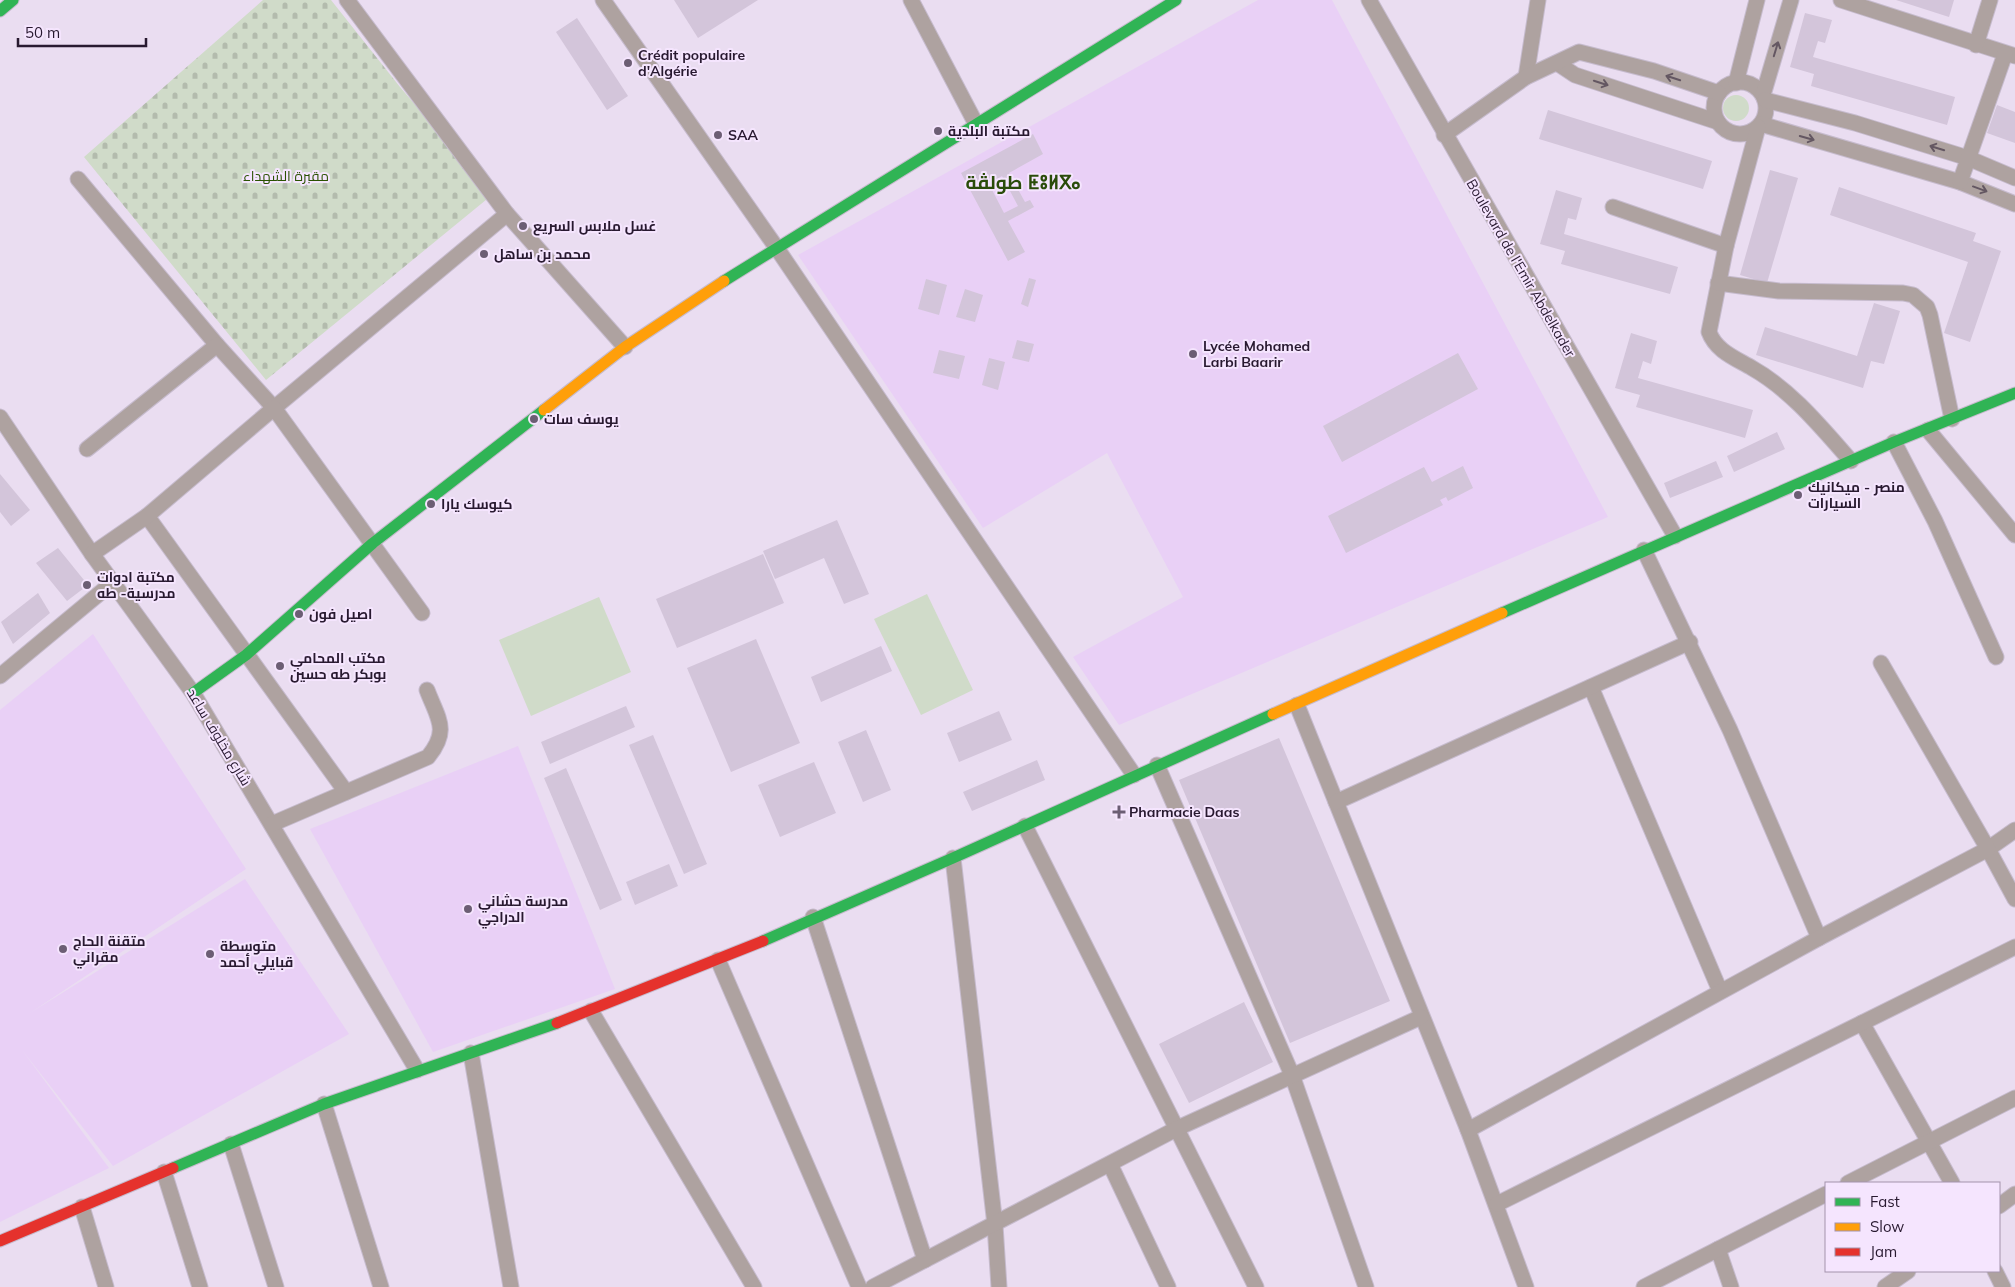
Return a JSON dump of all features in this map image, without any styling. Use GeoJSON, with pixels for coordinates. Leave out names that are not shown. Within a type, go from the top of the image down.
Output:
{"type":"FeatureCollection","features":[{"type":"Feature","properties":{"kind":"street"},"geometry":{"type":"LineString","coordinates":[[0,11],[13,0]]}},
{"type":"Feature","properties":{"kind":"street"},"geometry":{"type":"LineString","coordinates":[[347,0],[507,214],[625,347]]}},
{"type":"Feature","properties":{"kind":"street"},"geometry":{"type":"LineString","coordinates":[[603,0],[776,247],[1134,775]]}},
{"type":"Feature","properties":{"kind":"street"},"geometry":{"type":"LineString","coordinates":[[911,0],[976,124]]}},
{"type":"Feature","properties":{"kind":"street"},"geometry":{"type":"LineString","coordinates":[[193,692],[246,656],[372,543],[625,347],[776,247],[1176,0]]}},
{"type":"Feature","properties":{"kind":"street","name":"Boulevard de l'Emir Abdelkader"},"geometry":{"type":"LineString","coordinates":[[1369,0],[1444,135],[1675,536]]}},
{"type":"Feature","properties":{"kind":"street"},"geometry":{"type":"LineString","coordinates":[[1526,77],[1538,0]]}},
{"type":"Feature","properties":{"kind":"street"},"geometry":{"type":"LineString","coordinates":[[1736,83],[1757,0]]}},
{"type":"Feature","properties":{"kind":"street"},"geometry":{"type":"LineString","coordinates":[[1791,0],[1764,98],[1766,108],[1759,126],[1726,246],[1709,332],[1711,339],[1726,354],[1754,369],[1791,397],[1851,461]]}},
{"type":"Feature","properties":{"kind":"street"},"geometry":{"type":"LineString","coordinates":[[1841,0],[2010,55],[1960,182]]}},
{"type":"Feature","properties":{"kind":"street"},"geometry":{"type":"LineString","coordinates":[[1976,45],[1990,0]]}},
{"type":"Feature","properties":{"kind":"street"},"geometry":{"type":"LineString","coordinates":[[1444,135],[1526,77],[1580,52],[1654,71],[1719,93]]}},
{"type":"Feature","properties":{"kind":"street"},"geometry":{"type":"LineString","coordinates":[[1575,75],[1580,52]]}},
{"type":"Feature","properties":{"kind":"street"},"geometry":{"type":"LineString","coordinates":[[1556,63],[1575,75],[1718,122],[1732,133],[1750,132],[1759,126],[1960,182],[2015,204]]}},
{"type":"Feature","properties":{"kind":"street"},"geometry":{"type":"LineString","coordinates":[[1718,122],[1714,112],[1715,102],[1719,93],[1726,86],[1746,83],[1756,88],[1764,98],[1855,123],[1968,158],[2015,178]]}},
{"type":"Feature","properties":{"kind":"street"},"geometry":{"type":"LineString","coordinates":[[78,179],[217,345],[274,408],[422,613]]}},
{"type":"Feature","properties":{"kind":"street"},"geometry":{"type":"LineString","coordinates":[[1613,208],[1726,246]]}},
{"type":"Feature","properties":{"kind":"street"},"geometry":{"type":"LineString","coordinates":[[92,554],[147,516],[507,214]]}},
{"type":"Feature","properties":{"kind":"street"},"geometry":{"type":"LineString","coordinates":[[1718,283],[1778,291],[1866,291],[1913,295],[1927,307],[1930,315],[1952,419]]}},
{"type":"Feature","properties":{"kind":"street"},"geometry":{"type":"LineString","coordinates":[[88,449],[217,345]]}},
{"type":"Feature","properties":{"kind":"street"},"geometry":{"type":"LineString","coordinates":[[0,1241],[324,1104],[417,1070],[592,1011],[718,960],[813,917],[953,858],[1157,764],[1297,705],[1675,536],[1894,442],[1928,430],[2015,393]]}},
{"type":"Feature","properties":{"kind":"street","name":"شارع مخلوف ساعد"},"geometry":{"type":"LineString","coordinates":[[2,424],[112,583],[193,692],[417,1070]]}},
{"type":"Feature","properties":{"kind":"street"},"geometry":{"type":"LineString","coordinates":[[1928,430],[2015,535]]}},
{"type":"Feature","properties":{"kind":"street"},"geometry":{"type":"LineString","coordinates":[[1894,442],[1935,522],[1996,657]]}},
{"type":"Feature","properties":{"kind":"street"},"geometry":{"type":"LineString","coordinates":[[147,516],[246,656],[346,792]]}},
{"type":"Feature","properties":{"kind":"street"},"geometry":{"type":"LineString","coordinates":[[1644,550],[1690,642],[1730,730],[1819,938]]}},
{"type":"Feature","properties":{"kind":"street"},"geometry":{"type":"LineString","coordinates":[[0,676],[112,583]]}},
{"type":"Feature","properties":{"kind":"street"},"geometry":{"type":"LineString","coordinates":[[1336,802],[1690,642]]}},
{"type":"Feature","properties":{"kind":"street"},"geometry":{"type":"LineString","coordinates":[[1881,663],[2015,898]]}},
{"type":"Feature","properties":{"kind":"street"},"geometry":{"type":"LineString","coordinates":[[1591,687],[1720,991]]}},
{"type":"Feature","properties":{"kind":"street"},"geometry":{"type":"LineString","coordinates":[[272,824],[428,757],[438,745],[442,729],[427,690]]}},
{"type":"Feature","properties":{"kind":"street"},"geometry":{"type":"LineString","coordinates":[[1297,705],[1468,1130],[1497,1204],[1526,1287]]}},
{"type":"Feature","properties":{"kind":"street"},"geometry":{"type":"LineString","coordinates":[[1157,764],[1292,1075],[1366,1287]]}},
{"type":"Feature","properties":{"kind":"street"},"geometry":{"type":"LineString","coordinates":[[1025,826],[1256,1287]]}},
{"type":"Feature","properties":{"kind":"street"},"geometry":{"type":"LineString","coordinates":[[1468,1130],[1720,991],[1988,849],[2015,830]]}},
{"type":"Feature","properties":{"kind":"street"},"geometry":{"type":"LineString","coordinates":[[953,858],[995,1225],[999,1287]]}},
{"type":"Feature","properties":{"kind":"street"},"geometry":{"type":"LineString","coordinates":[[813,917],[925,1260]]}},
{"type":"Feature","properties":{"kind":"street"},"geometry":{"type":"LineString","coordinates":[[1497,1204],[2015,947]]}},
{"type":"Feature","properties":{"kind":"street"},"geometry":{"type":"LineString","coordinates":[[718,960],[859,1287]]}},
{"type":"Feature","properties":{"kind":"street"},"geometry":{"type":"LineString","coordinates":[[592,1011],[754,1287]]}},
{"type":"Feature","properties":{"kind":"street"},"geometry":{"type":"LineString","coordinates":[[873,1287],[1178,1128],[1421,1017]]}},
{"type":"Feature","properties":{"kind":"street"},"geometry":{"type":"LineString","coordinates":[[1862,1023],[1951,1182]]}},
{"type":"Feature","properties":{"kind":"street"},"geometry":{"type":"LineString","coordinates":[[471,1053],[511,1287]]}},
{"type":"Feature","properties":{"kind":"street"},"geometry":{"type":"LineString","coordinates":[[1850,1182],[2015,1098]]}},
{"type":"Feature","properties":{"kind":"street"},"geometry":{"type":"LineString","coordinates":[[324,1104],[381,1287]]}},
{"type":"Feature","properties":{"kind":"street"},"geometry":{"type":"LineString","coordinates":[[231,1144],[276,1287]]}},
{"type":"Feature","properties":{"kind":"street"},"geometry":{"type":"LineString","coordinates":[[1110,1164],[1168,1287]]}},
{"type":"Feature","properties":{"kind":"street"},"geometry":{"type":"LineString","coordinates":[[164,1172],[200,1287]]}},
{"type":"Feature","properties":{"kind":"street"},"geometry":{"type":"LineString","coordinates":[[2000,1205],[2015,1194]]}},
{"type":"Feature","properties":{"kind":"street"},"geometry":{"type":"LineString","coordinates":[[1644,1287],[1825,1195]]}},
{"type":"Feature","properties":{"kind":"street"},"geometry":{"type":"LineString","coordinates":[[82,1207],[106,1287]]}},
{"type":"Feature","properties":{"kind":"street"},"geometry":{"type":"LineString","coordinates":[[1718,1249],[1731,1287]]}},
{"type":"Feature","properties":{"kind":"street"},"geometry":{"type":"LineString","coordinates":[[1884,1287],[1906,1272]]}},
{"type":"Feature","properties":{"kind":"street"},"geometry":{"type":"LineString","coordinates":[[1996,1272],[2003,1287]]}},
{"type":"Feature","properties":{"kind":"shaded area","name":"Lycée Mohamed Larbi Baarir"},"geometry":{"type":"Polygon","coordinates":[[[1258,0],[1332,0],[1608,517],[1119,725],[1073,657],[1183,597],[1107,453],[983,528],[798,255],[1258,0]]]}},
{"type":"Feature","properties":{"kind":"shaded area"},"geometry":{"type":"Polygon","coordinates":[[[93,634],[246,869],[30,1013],[245,879],[349,1034],[113,1166],[22,1050],[109,1168],[0,1222],[0,710],[93,634]]]}},
{"type":"Feature","properties":{"kind":"shaded area","name":"مدرسة حشاني الدراجي"},"geometry":{"type":"Polygon","coordinates":[[[518,746],[615,989],[433,1052],[310,829],[518,746]]]}},
{"type":"Feature","properties":{"kind":"green space","name":"مقبرة الشهداء"},"geometry":{"type":"Polygon","coordinates":[[[263,0],[331,0],[400,87],[492,195],[266,380],[84,157],[263,0]]]}},
{"type":"Feature","properties":{"kind":"green space"},"geometry":{"type":"Polygon","coordinates":[[[1736,95],[1745,99],[1749,108],[1745,117],[1736,121],[1727,117],[1723,108],[1727,99],[1736,95]]]}},
{"type":"Feature","properties":{"kind":"green space"},"geometry":{"type":"Polygon","coordinates":[[[927,594],[973,690],[921,715],[874,619],[927,594]]]}},
{"type":"Feature","properties":{"kind":"green space"},"geometry":{"type":"Polygon","coordinates":[[[599,597],[631,672],[531,716],[499,640],[599,597]]]}},
{"type":"Feature","properties":{"kind":"building"},"geometry":{"type":"Polygon","coordinates":[[[674,0],[758,0],[698,38],[674,0]]]}},
{"type":"Feature","properties":{"kind":"building"},"geometry":{"type":"Polygon","coordinates":[[[1896,0],[1954,0],[1949,17],[1896,0]]]}},
{"type":"Feature","properties":{"kind":"building"},"geometry":{"type":"Polygon","coordinates":[[[1805,13],[1832,20],[1825,43],[1818,41],[1813,57],[1955,97],[1947,125],[1811,86],[1814,74],[1790,67],[1805,13]]]}},
{"type":"Feature","properties":{"kind":"building"},"geometry":{"type":"Polygon","coordinates":[[[577,18],[628,96],[607,110],[556,32],[577,18]]]}},
{"type":"Feature","properties":{"kind":"building"},"geometry":{"type":"Polygon","coordinates":[[[1997,105],[2015,112],[2015,143],[1987,133],[1997,105]]]}},
{"type":"Feature","properties":{"kind":"building"},"geometry":{"type":"Polygon","coordinates":[[[1548,110],[1712,161],[1703,189],[1539,139],[1548,110]]]}},
{"type":"Feature","properties":{"kind":"building"},"geometry":{"type":"Polygon","coordinates":[[[1033,134],[1043,154],[1009,173],[1025,202],[1030,200],[1034,207],[1008,221],[1025,252],[1008,261],[961,173],[1033,134]],[[1002,176],[989,184],[1004,213],[1018,206],[1002,176]]]}},
{"type":"Feature","properties":{"kind":"building"},"geometry":{"type":"Polygon","coordinates":[[[1770,170],[1798,178],[1767,283],[1740,275],[1770,170]]]}},
{"type":"Feature","properties":{"kind":"building"},"geometry":{"type":"Polygon","coordinates":[[[1839,187],[1976,233],[1973,241],[2001,251],[1970,342],[1944,333],[1968,262],[1830,215],[1839,187]]]}},
{"type":"Feature","properties":{"kind":"building"},"geometry":{"type":"Polygon","coordinates":[[[1556,190],[1582,198],[1576,220],[1568,218],[1564,234],[1678,267],[1670,294],[1561,264],[1565,251],[1540,244],[1556,190]]]}},
{"type":"Feature","properties":{"kind":"building"},"geometry":{"type":"Polygon","coordinates":[[[1029,278],[1036,280],[1028,307],[1021,304],[1029,278]]]}},
{"type":"Feature","properties":{"kind":"building"},"geometry":{"type":"Polygon","coordinates":[[[926,279],[947,285],[939,315],[918,309],[926,279]]]}},
{"type":"Feature","properties":{"kind":"building"},"geometry":{"type":"Polygon","coordinates":[[[965,289],[983,295],[975,322],[956,317],[965,289]]]}},
{"type":"Feature","properties":{"kind":"building"},"geometry":{"type":"Polygon","coordinates":[[[1874,303],[1900,311],[1884,364],[1871,361],[1863,388],[1756,355],[1765,327],[1857,356],[1874,303]]]}},
{"type":"Feature","properties":{"kind":"building"},"geometry":{"type":"Polygon","coordinates":[[[1631,333],[1657,341],[1651,364],[1643,361],[1638,378],[1753,410],[1745,438],[1636,407],[1640,395],[1615,388],[1631,333]]]}},
{"type":"Feature","properties":{"kind":"building"},"geometry":{"type":"Polygon","coordinates":[[[1017,340],[1034,344],[1029,362],[1012,358],[1017,340]]]}},
{"type":"Feature","properties":{"kind":"building"},"geometry":{"type":"Polygon","coordinates":[[[939,350],[965,356],[959,379],[933,373],[939,350]]]}},
{"type":"Feature","properties":{"kind":"building"},"geometry":{"type":"Polygon","coordinates":[[[1458,353],[1478,389],[1342,462],[1323,426],[1458,353]]]}},
{"type":"Feature","properties":{"kind":"building"},"geometry":{"type":"Polygon","coordinates":[[[989,358],[1005,362],[998,390],[982,385],[989,358]]]}},
{"type":"Feature","properties":{"kind":"building"},"geometry":{"type":"Polygon","coordinates":[[[1777,432],[1785,449],[1734,472],[1727,456],[1777,432]]]}},
{"type":"Feature","properties":{"kind":"building"},"geometry":{"type":"Polygon","coordinates":[[[1716,461],[1723,477],[1670,498],[1664,483],[1716,461]]]}},
{"type":"Feature","properties":{"kind":"building"},"geometry":{"type":"Polygon","coordinates":[[[1463,466],[1473,488],[1448,501],[1446,497],[1440,500],[1443,505],[1346,553],[1328,516],[1424,467],[1432,482],[1463,466]]]}},
{"type":"Feature","properties":{"kind":"building"},"geometry":{"type":"Polygon","coordinates":[[[0,474],[30,510],[11,526],[0,512],[0,474]]]}},
{"type":"Feature","properties":{"kind":"building"},"geometry":{"type":"Polygon","coordinates":[[[837,520],[869,594],[844,604],[824,558],[775,579],[763,551],[837,520]]]}},
{"type":"Feature","properties":{"kind":"building"},"geometry":{"type":"Polygon","coordinates":[[[58,548],[88,585],[67,601],[36,563],[58,548]]]}},
{"type":"Feature","properties":{"kind":"building"},"geometry":{"type":"Polygon","coordinates":[[[763,554],[784,603],[677,648],[656,599],[763,554]]]}},
{"type":"Feature","properties":{"kind":"building"},"geometry":{"type":"Polygon","coordinates":[[[38,593],[50,613],[13,644],[1,622],[38,593]]]}},
{"type":"Feature","properties":{"kind":"building"},"geometry":{"type":"Polygon","coordinates":[[[756,639],[800,743],[731,772],[687,668],[756,639]]]}},
{"type":"Feature","properties":{"kind":"building"},"geometry":{"type":"Polygon","coordinates":[[[881,646],[892,671],[821,702],[811,677],[881,646]]]}},
{"type":"Feature","properties":{"kind":"building"},"geometry":{"type":"Polygon","coordinates":[[[626,706],[635,727],[550,764],[541,742],[626,706]]]}},
{"type":"Feature","properties":{"kind":"building"},"geometry":{"type":"Polygon","coordinates":[[[999,711],[1012,740],[959,762],[947,733],[999,711]]]}},
{"type":"Feature","properties":{"kind":"building"},"geometry":{"type":"Polygon","coordinates":[[[866,730],[891,790],[863,802],[838,742],[866,730]]]}},
{"type":"Feature","properties":{"kind":"building"},"geometry":{"type":"Polygon","coordinates":[[[653,735],[707,864],[684,874],[629,745],[653,735]]]}},
{"type":"Feature","properties":{"kind":"building"},"geometry":{"type":"Polygon","coordinates":[[[1279,738],[1390,1001],[1290,1043],[1179,780],[1279,738]]]}},
{"type":"Feature","properties":{"kind":"building"},"geometry":{"type":"Polygon","coordinates":[[[1037,760],[1045,780],[972,811],[963,792],[1037,760]]]}},
{"type":"Feature","properties":{"kind":"building"},"geometry":{"type":"Polygon","coordinates":[[[814,762],[836,813],[780,837],[758,785],[814,762]]]}},
{"type":"Feature","properties":{"kind":"building"},"geometry":{"type":"Polygon","coordinates":[[[566,768],[622,900],[600,910],[544,778],[566,768]]]}},
{"type":"Feature","properties":{"kind":"building"},"geometry":{"type":"Polygon","coordinates":[[[669,864],[678,886],[635,905],[626,882],[669,864]]]}},
{"type":"Feature","properties":{"kind":"building"},"geometry":{"type":"Polygon","coordinates":[[[1244,1002],[1273,1062],[1189,1103],[1159,1044],[1244,1002]]]}},
{"type":"Feature","properties":{"kind":"traffic: fast"},"geometry":{"type":"LineString","coordinates":[[0,11],[13,0]]}},
{"type":"Feature","properties":{"kind":"traffic: fast"},"geometry":{"type":"LineString","coordinates":[[724,281],[1176,0]]}},
{"type":"Feature","properties":{"kind":"traffic: fast"},"geometry":{"type":"LineString","coordinates":[[1502,613],[1894,442],[2015,393]]}},
{"type":"Feature","properties":{"kind":"traffic: fast"},"geometry":{"type":"LineString","coordinates":[[193,693],[246,655],[373,543],[544,410]]}},
{"type":"Feature","properties":{"kind":"traffic: fast"},"geometry":{"type":"LineString","coordinates":[[763,941],[1273,714]]}},
{"type":"Feature","properties":{"kind":"traffic: fast"},"geometry":{"type":"LineString","coordinates":[[173,1168],[324,1104],[557,1023]]}},
{"type":"Feature","properties":{"kind":"traffic: slow"},"geometry":{"type":"LineString","coordinates":[[544,410],[625,347],[724,281]]}},
{"type":"Feature","properties":{"kind":"traffic: slow"},"geometry":{"type":"LineString","coordinates":[[1273,714],[1502,613]]}},
{"type":"Feature","properties":{"kind":"traffic: jam"},"geometry":{"type":"LineString","coordinates":[[557,1023],[763,941]]}},
{"type":"Feature","properties":{"kind":"traffic: jam"},"geometry":{"type":"LineString","coordinates":[[0,1241],[173,1168]]}},
{"type":"Feature","properties":{"kind":"place","name":"Crédit populaire d'Algérie"},"geometry":{"type":"Point","coordinates":[628,63]}},
{"type":"Feature","properties":{"kind":"place","name":"مكتبة البلدية"},"geometry":{"type":"Point","coordinates":[938,131]}},
{"type":"Feature","properties":{"kind":"place","name":"SAA"},"geometry":{"type":"Point","coordinates":[718,135]}},
{"type":"Feature","properties":{"kind":"place","name":"غسل ملابس السريع"},"geometry":{"type":"Point","coordinates":[523,226]}},
{"type":"Feature","properties":{"kind":"place","name":"محمد بن ساهل"},"geometry":{"type":"Point","coordinates":[484,254]}},
{"type":"Feature","properties":{"kind":"place","name":"Lycée Mohamed Larbi Baarir"},"geometry":{"type":"Point","coordinates":[1193,354]}},
{"type":"Feature","properties":{"kind":"place","name":"يوسف سات"},"geometry":{"type":"Point","coordinates":[534,419]}},
{"type":"Feature","properties":{"kind":"place","name":"منصر - ميكانيك السيارات"},"geometry":{"type":"Point","coordinates":[1798,495]}},
{"type":"Feature","properties":{"kind":"place","name":"كيوسك يارا"},"geometry":{"type":"Point","coordinates":[431,504]}},
{"type":"Feature","properties":{"kind":"place","name":"مكتبة ادوات مدرسية- طه"},"geometry":{"type":"Point","coordinates":[87,585]}},
{"type":"Feature","properties":{"kind":"place","name":"اصيل فون"},"geometry":{"type":"Point","coordinates":[299,614]}},
{"type":"Feature","properties":{"kind":"place","name":"مكتب المحامي بوبكر طه حسين"},"geometry":{"type":"Point","coordinates":[280,666]}},
{"type":"Feature","properties":{"kind":"place","name":"Pharmacie Daas"},"geometry":{"type":"Point","coordinates":[1119,812]}},
{"type":"Feature","properties":{"kind":"place","name":"مدرسة حشاني الدراجي"},"geometry":{"type":"Point","coordinates":[468,909]}},
{"type":"Feature","properties":{"kind":"place","name":"متقنة الحاج مقراني"},"geometry":{"type":"Point","coordinates":[63,949]}},
{"type":"Feature","properties":{"kind":"place","name":"متوسطة قبايلي أحمد"},"geometry":{"type":"Point","coordinates":[210,954]}},
{"type":"Feature","properties":{"kind":"district","name":"طولڤة ⵟⵓⵍⴳⴰ"},"geometry":{"type":"Point","coordinates":[1023,182]}}]}
